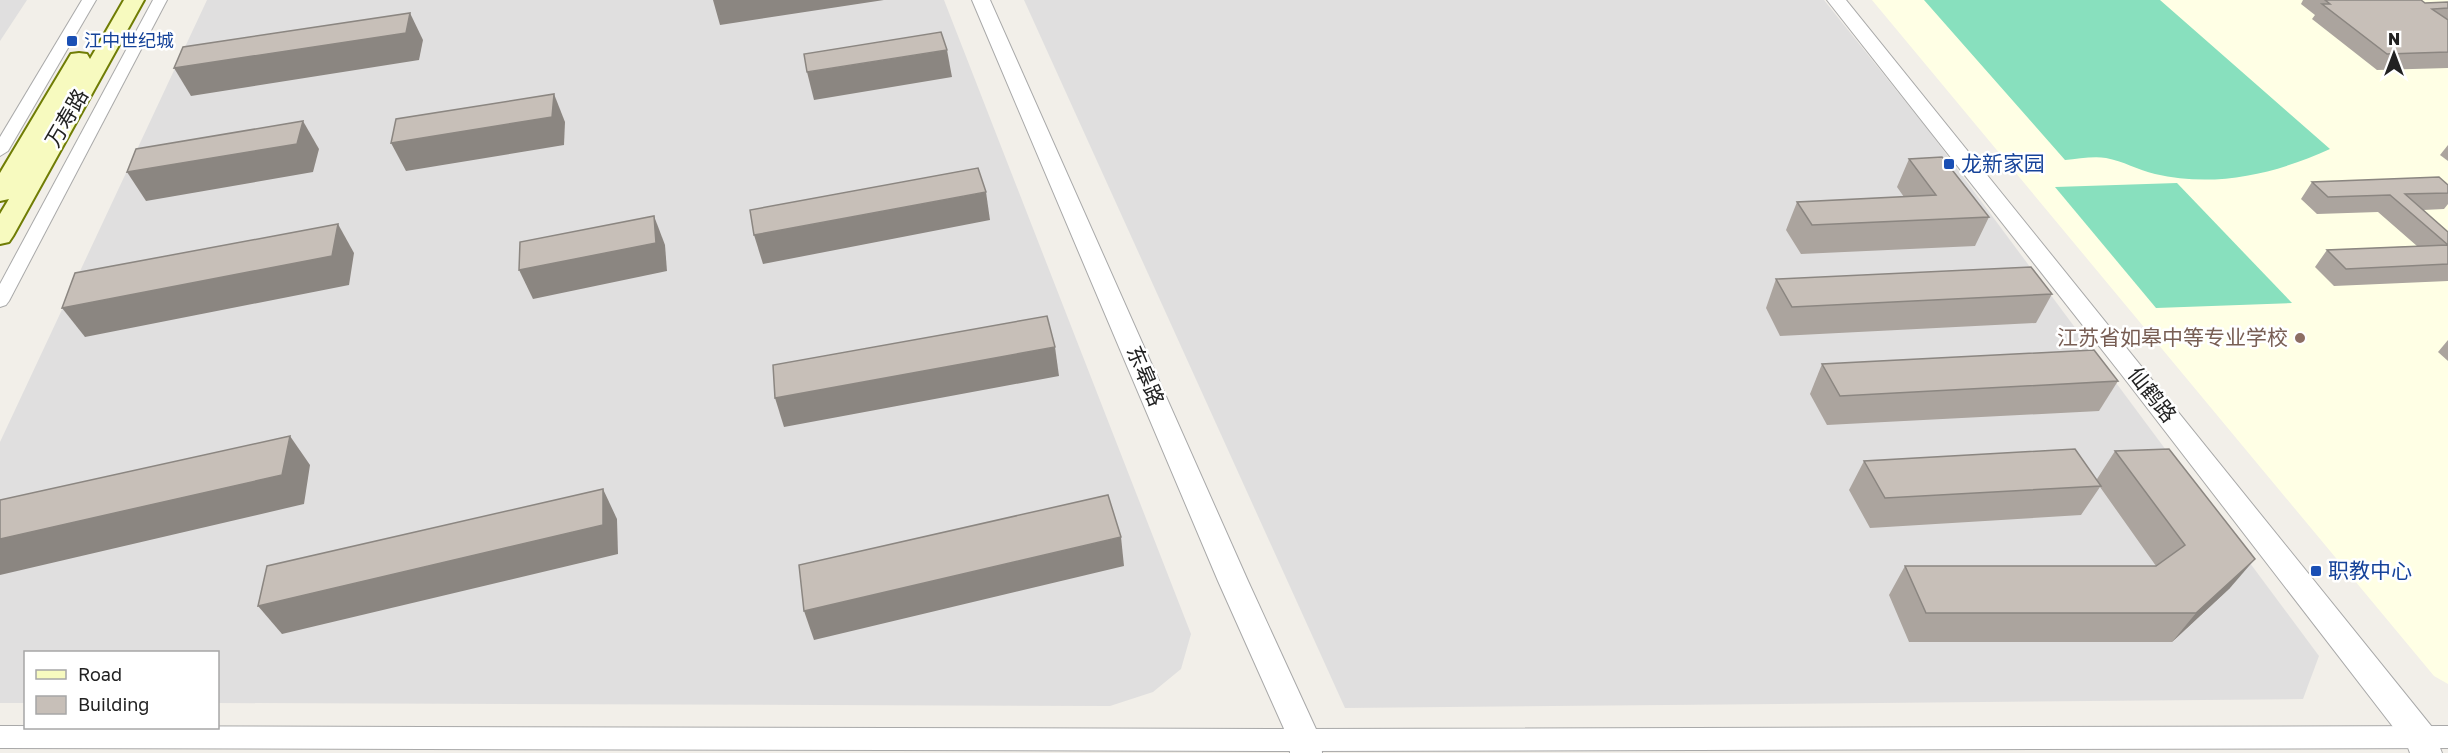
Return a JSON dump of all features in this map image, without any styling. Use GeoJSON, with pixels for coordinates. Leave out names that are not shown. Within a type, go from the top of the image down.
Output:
{"type":"FeatureCollection","features":[{"type":"Feature","properties":{"kind":"main road","name":"万寿路"},"geometry":{"type":"LineString","coordinates":[[0,194],[114,0]]}},
{"type":"Feature","properties":{"kind":"main road","name":"万寿路"},"geometry":{"type":"LineString","coordinates":[[0,236],[134,0]]}},
{"type":"Feature","properties":{"kind":"street"},"geometry":{"type":"LineString","coordinates":[[0,151],[89,0]]}},
{"type":"Feature","properties":{"kind":"street"},"geometry":{"type":"LineString","coordinates":[[0,301],[160,0]]}},
{"type":"Feature","properties":{"kind":"street","name":"东皋路"},"geometry":{"type":"LineString","coordinates":[[981,0],[1305,746]]}},
{"type":"Feature","properties":{"kind":"street","name":"仙鹤路"},"geometry":{"type":"LineString","coordinates":[[1836,0],[2435,745]]}},
{"type":"Feature","properties":{"kind":"street"},"geometry":{"type":"LineString","coordinates":[[0,737],[1305,746],[2435,745]]}},
{"type":"Feature","properties":{"kind":"shaded area"},"geometry":{"type":"Polygon","coordinates":[[[0,0],[27,0],[0,41],[0,0]]]}},
{"type":"Feature","properties":{"kind":"shaded area","name":"江中世纪城"},"geometry":{"type":"Polygon","coordinates":[[[207,0],[944,0],[1191,634],[1181,669],[1153,692],[1110,706],[219,703],[219,651],[24,651],[24,703],[0,703],[0,442],[207,0]]]}},
{"type":"Feature","properties":{"kind":"shaded area"},"geometry":{"type":"Polygon","coordinates":[[[1024,0],[1824,0],[1929,131],[2319,656],[2303,699],[1345,708],[1024,0]]]}},
{"type":"Feature","properties":{"kind":"shaded area","name":"江苏省如皋中等专业学校"},"geometry":{"type":"Polygon","coordinates":[[[1872,0],[2448,0],[2448,684],[2434,676],[1872,0]]]}},
{"type":"Feature","properties":{"kind":"green space"},"geometry":{"type":"Polygon","coordinates":[[[1924,0],[2160,0],[2330,149],[2267,172],[2200,180],[2155,174],[2106,158],[2065,160],[1924,0]]]}},
{"type":"Feature","properties":{"kind":"green space"},"geometry":{"type":"Polygon","coordinates":[[[2177,183],[2292,303],[2156,308],[2055,187],[2177,183]]]}},
{"type":"Feature","properties":{"kind":"building"},"geometry":{"type":"Polygon","coordinates":[[[2325,0],[2448,2],[2448,8],[2432,9],[2448,20],[2448,52],[2387,54],[2322,4],[2330,4],[2325,0]]]}},
{"type":"Feature","properties":{"kind":"building"},"geometry":{"type":"Polygon","coordinates":[[[410,13],[406,33],[174,68],[183,47],[410,13]]]}},
{"type":"Feature","properties":{"kind":"building"},"geometry":{"type":"Polygon","coordinates":[[[941,32],[947,50],[807,72],[804,54],[941,32]]]}},
{"type":"Feature","properties":{"kind":"building"},"geometry":{"type":"Polygon","coordinates":[[[554,94],[552,117],[391,143],[396,119],[554,94]]]}},
{"type":"Feature","properties":{"kind":"building"},"geometry":{"type":"Polygon","coordinates":[[[303,121],[297,144],[127,172],[136,149],[303,121]]]}},
{"type":"Feature","properties":{"kind":"building"},"geometry":{"type":"Polygon","coordinates":[[[1942,157],[1989,217],[1812,225],[1797,202],[1936,195],[1909,159],[1942,157]]]}},
{"type":"Feature","properties":{"kind":"building"},"geometry":{"type":"Polygon","coordinates":[[[978,168],[986,192],[754,235],[750,210],[978,168]]]}},
{"type":"Feature","properties":{"kind":"building"},"geometry":{"type":"Polygon","coordinates":[[[2439,177],[2448,185],[2448,193],[2405,194],[2448,232],[2448,245],[2390,195],[2328,197],[2312,182],[2439,177]]]}},
{"type":"Feature","properties":{"kind":"building"},"geometry":{"type":"Polygon","coordinates":[[[654,216],[656,243],[519,270],[520,242],[654,216]]]}},
{"type":"Feature","properties":{"kind":"building"},"geometry":{"type":"Polygon","coordinates":[[[338,224],[332,256],[62,308],[75,273],[338,224]]]}},
{"type":"Feature","properties":{"kind":"building"},"geometry":{"type":"Polygon","coordinates":[[[2448,245],[2448,264],[2346,269],[2327,250],[2448,245]]]}},
{"type":"Feature","properties":{"kind":"building"},"geometry":{"type":"Polygon","coordinates":[[[2031,267],[2052,294],[1792,307],[1776,279],[2031,267]]]}},
{"type":"Feature","properties":{"kind":"building"},"geometry":{"type":"Polygon","coordinates":[[[1047,316],[1055,347],[775,398],[773,365],[1047,316]]]}},
{"type":"Feature","properties":{"kind":"building"},"geometry":{"type":"Polygon","coordinates":[[[2094,350],[2118,381],[1840,396],[1822,364],[2094,350]]]}},
{"type":"Feature","properties":{"kind":"building"},"geometry":{"type":"Polygon","coordinates":[[[290,436],[282,475],[0,539],[0,500],[290,436]]]}},
{"type":"Feature","properties":{"kind":"building"},"geometry":{"type":"Polygon","coordinates":[[[2075,449],[2101,486],[1885,498],[1864,461],[2075,449]]]}},
{"type":"Feature","properties":{"kind":"building"},"geometry":{"type":"Polygon","coordinates":[[[2169,449],[2255,559],[2196,613],[1926,613],[1905,566],[2156,566],[2185,545],[2115,451],[2169,449]]]}},
{"type":"Feature","properties":{"kind":"building"},"geometry":{"type":"Polygon","coordinates":[[[603,489],[603,525],[258,606],[267,566],[603,489]]]}},
{"type":"Feature","properties":{"kind":"building"},"geometry":{"type":"Polygon","coordinates":[[[1108,495],[1121,537],[804,611],[799,565],[1108,495]]]}},
{"type":"Feature","properties":{"kind":"place","name":"江中世纪城"},"geometry":{"type":"Point","coordinates":[72,41]}},
{"type":"Feature","properties":{"kind":"place","name":"龙新家园"},"geometry":{"type":"Point","coordinates":[1949,164]}},
{"type":"Feature","properties":{"kind":"place","name":"江苏省如皋中等专业学校"},"geometry":{"type":"Point","coordinates":[2300,338]}},
{"type":"Feature","properties":{"kind":"place","name":"职教中心"},"geometry":{"type":"Point","coordinates":[2316,571]}}]}
